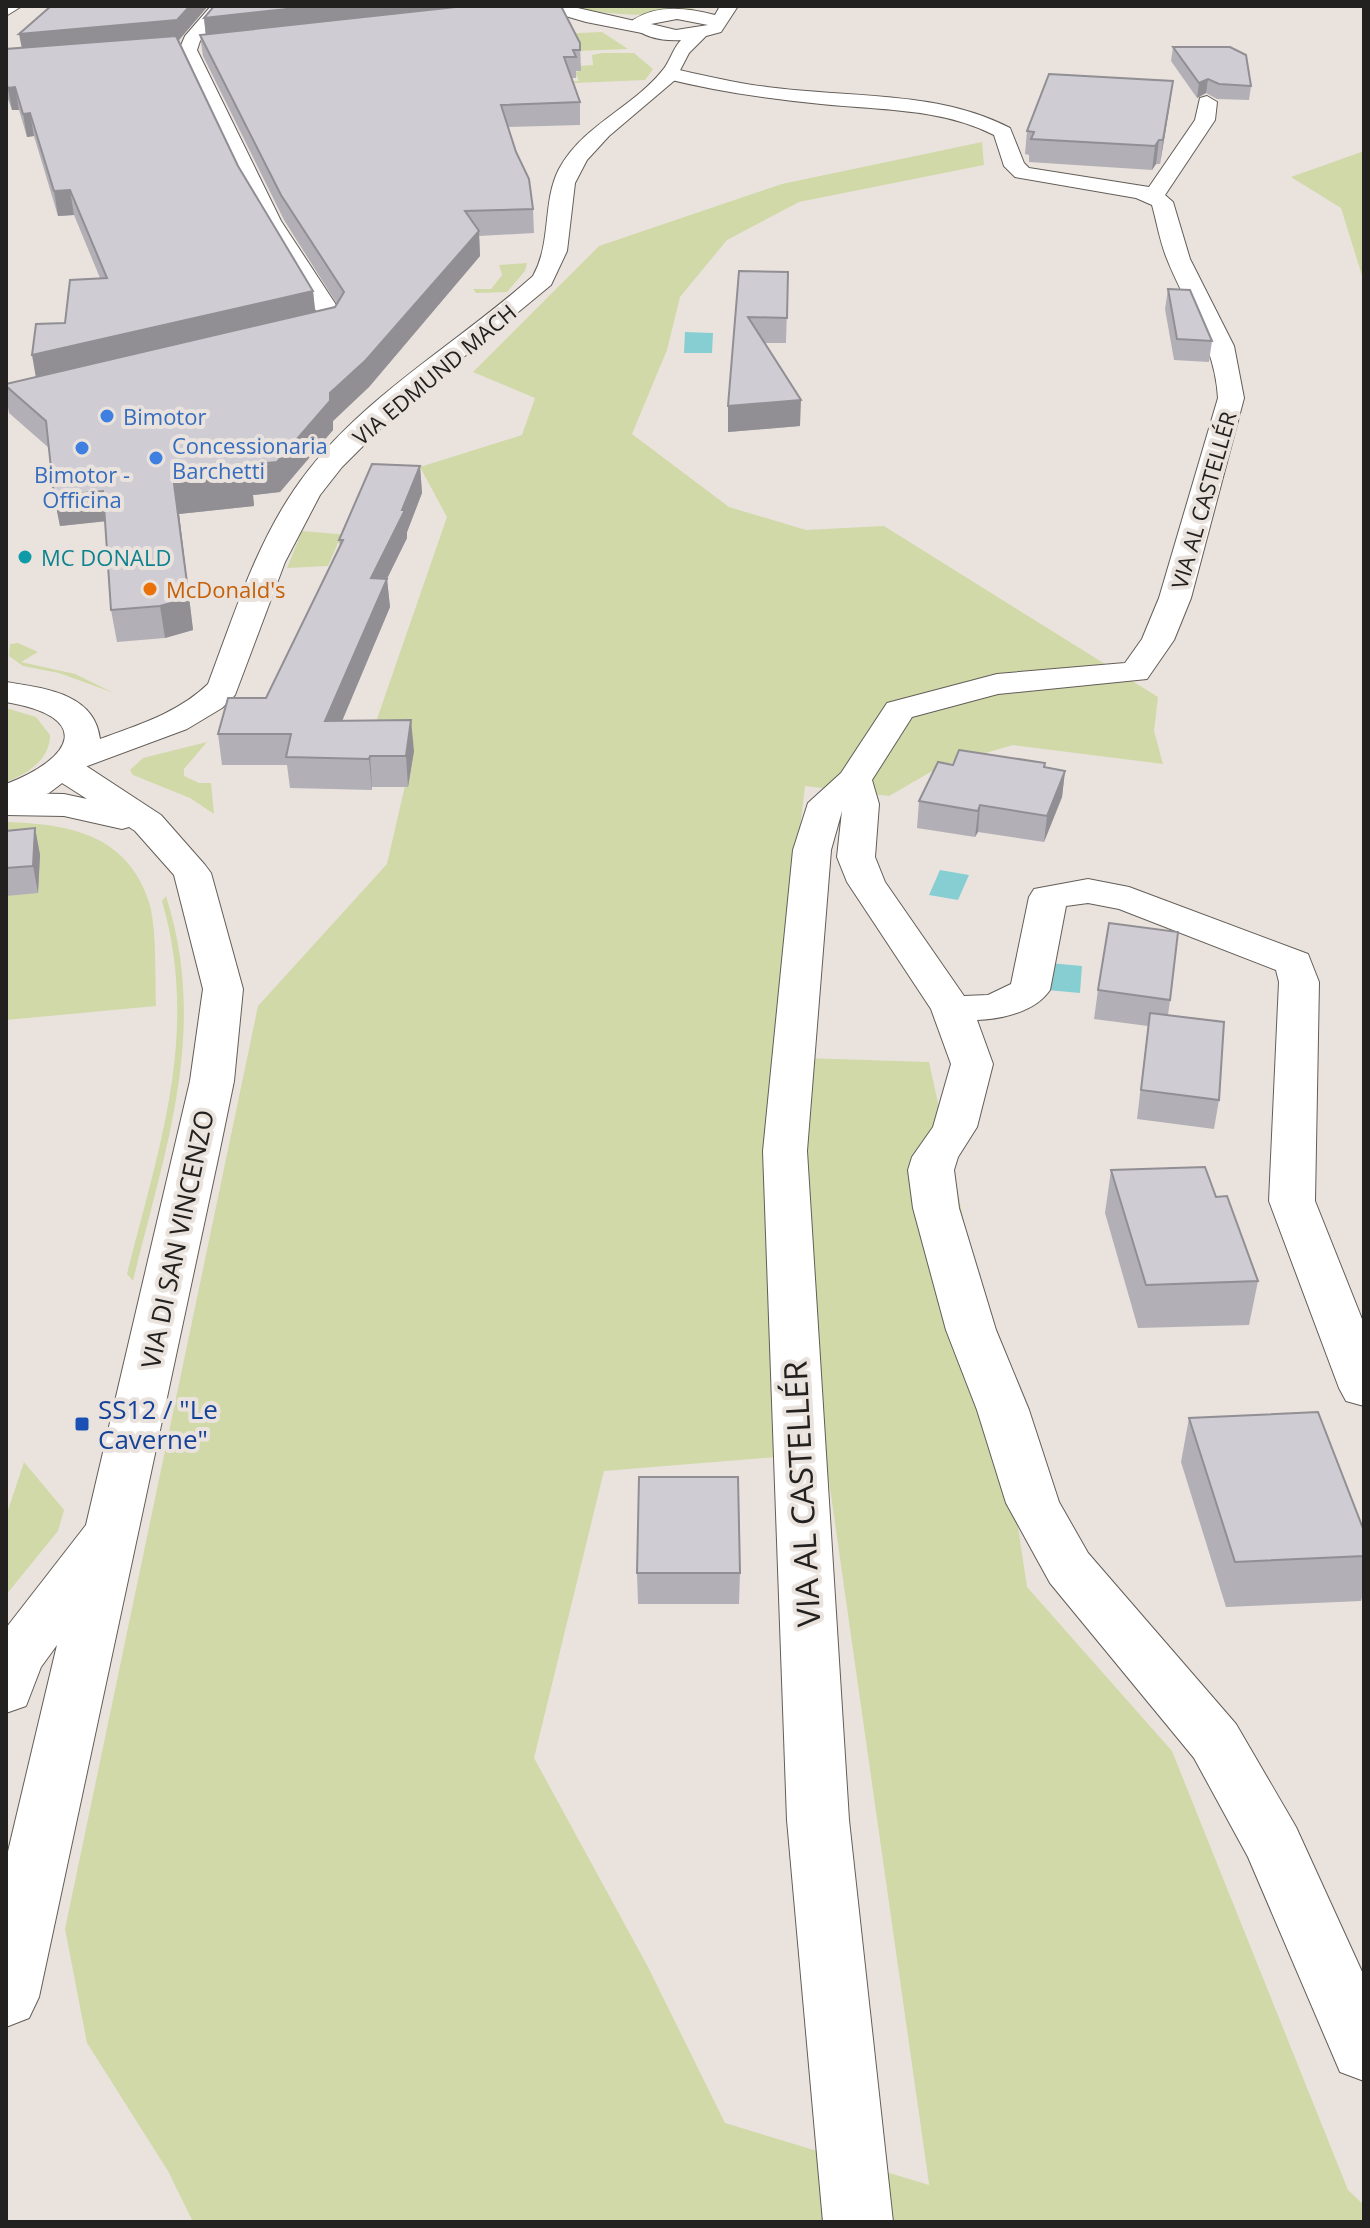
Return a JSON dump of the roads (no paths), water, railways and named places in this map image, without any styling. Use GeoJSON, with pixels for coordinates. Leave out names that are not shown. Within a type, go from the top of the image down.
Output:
{"type":"FeatureCollection","features":[{"type":"Feature","properties":{"kind":"street"},"geometry":{"type":"LineString","coordinates":[[6,11],[13,6]]}},
{"type":"Feature","properties":{"kind":"street"},"geometry":{"type":"LineString","coordinates":[[181,50],[220,6]]}},
{"type":"Feature","properties":{"kind":"street"},"geometry":{"type":"LineString","coordinates":[[551,6],[586,17],[642,28],[660,25],[677,15],[707,18],[729,6]]}},
{"type":"Feature","properties":{"kind":"street","name":"VIA EDMUND MACH"},"geometry":{"type":"LineString","coordinates":[[6,797],[46,780],[70,763],[199,710],[223,688],[280,541],[308,490],[369,423],[523,300],[543,280],[553,265],[558,248],[560,203],[571,167],[584,150],[674,65],[699,33],[715,28],[719,14]]}},
{"type":"Feature","properties":{"kind":"street"},"geometry":{"type":"LineString","coordinates":[[586,17],[660,25],[699,33]]}},
{"type":"Feature","properties":{"kind":"street"},"geometry":{"type":"LineString","coordinates":[[660,25],[674,65],[766,93],[962,114],[1003,132],[1014,166],[1022,173],[1128,189],[1153,197],[1205,120],[1207,102]]}},
{"type":"Feature","properties":{"kind":"street"},"geometry":{"type":"LineString","coordinates":[[181,50],[214,47]]}},
{"type":"Feature","properties":{"kind":"street"},"geometry":{"type":"LineString","coordinates":[[181,50],[258,204],[298,271],[332,317],[328,326],[273,339]]}},
{"type":"Feature","properties":{"kind":"street","name":"VIA AL CASTELLÉR"},"geometry":{"type":"LineString","coordinates":[[858,2222],[818,1820],[785,1151],[812,850],[826,803],[854,780],[899,710],[997,684],[1135,672],[1158,640],[1191,548],[1227,416],[1231,381],[1218,334],[1181,265],[1162,202],[1153,197]]}},
{"type":"Feature","properties":{"kind":"street"},"geometry":{"type":"LineString","coordinates":[[7,691],[38,697],[75,715],[134,720],[199,710]]}},
{"type":"Feature","properties":{"kind":"street"},"geometry":{"type":"LineString","coordinates":[[70,763],[83,746],[83,734],[75,715]]}},
{"type":"Feature","properties":{"kind":"street","name":"VIA DI SAN VINCENZO"},"geometry":{"type":"LineString","coordinates":[[6,1997],[212,1081],[223,989],[192,873],[148,823],[70,763]]}},
{"type":"Feature","properties":{"kind":"street"},"geometry":{"type":"LineString","coordinates":[[854,780],[861,804],[856,857],[866,882],[952,1009],[972,1064],[955,1127],[935,1157],[931,1170],[936,1208],[971,1330],[1003,1410],[1033,1503],[1069,1568],[1215,1741],[1274,1846],[1364,2050]]}},
{"type":"Feature","properties":{"kind":"street"},"geometry":{"type":"LineString","coordinates":[[6,804],[64,805],[148,823]]}},
{"type":"Feature","properties":{"kind":"street"},"geometry":{"type":"LineString","coordinates":[[952,1009],[996,1007],[1030,990],[1048,897],[1076,892],[1129,899],[1294,963],[1299,982],[1292,1201],[1364,1388]]}},
{"type":"Feature","properties":{"kind":"street"},"geometry":{"type":"LineString","coordinates":[[6,1689],[15,1659],[112,1528]]}},
{"type":"Feature","properties":{"kind":"water"},"geometry":{"type":"Polygon","coordinates":[[[685,332],[713,333],[712,353],[684,353],[685,332]]]}},
{"type":"Feature","properties":{"kind":"water"},"geometry":{"type":"Polygon","coordinates":[[[940,870],[969,875],[958,900],[929,895],[940,870]]]}},
{"type":"Feature","properties":{"kind":"water"},"geometry":{"type":"Polygon","coordinates":[[[1050,963],[1082,966],[1080,993],[1047,990],[1050,963]]]}},
{"type":"Feature","properties":{"kind":"place","name":"Bimotor"},"geometry":{"type":"Point","coordinates":[107,416]}},
{"type":"Feature","properties":{"kind":"place","name":"Bimotor - Officina"},"geometry":{"type":"Point","coordinates":[82,448]}},
{"type":"Feature","properties":{"kind":"place","name":"Concessionaria Barchetti"},"geometry":{"type":"Point","coordinates":[156,458]}},
{"type":"Feature","properties":{"kind":"place","name":"MC DONALD"},"geometry":{"type":"Point","coordinates":[25,557]}},
{"type":"Feature","properties":{"kind":"place","name":"McDonald's"},"geometry":{"type":"Point","coordinates":[150,589]}},
{"type":"Feature","properties":{"kind":"place","name":"SS12 / \"Le Caverne\""},"geometry":{"type":"Point","coordinates":[82,1424]}}]}
